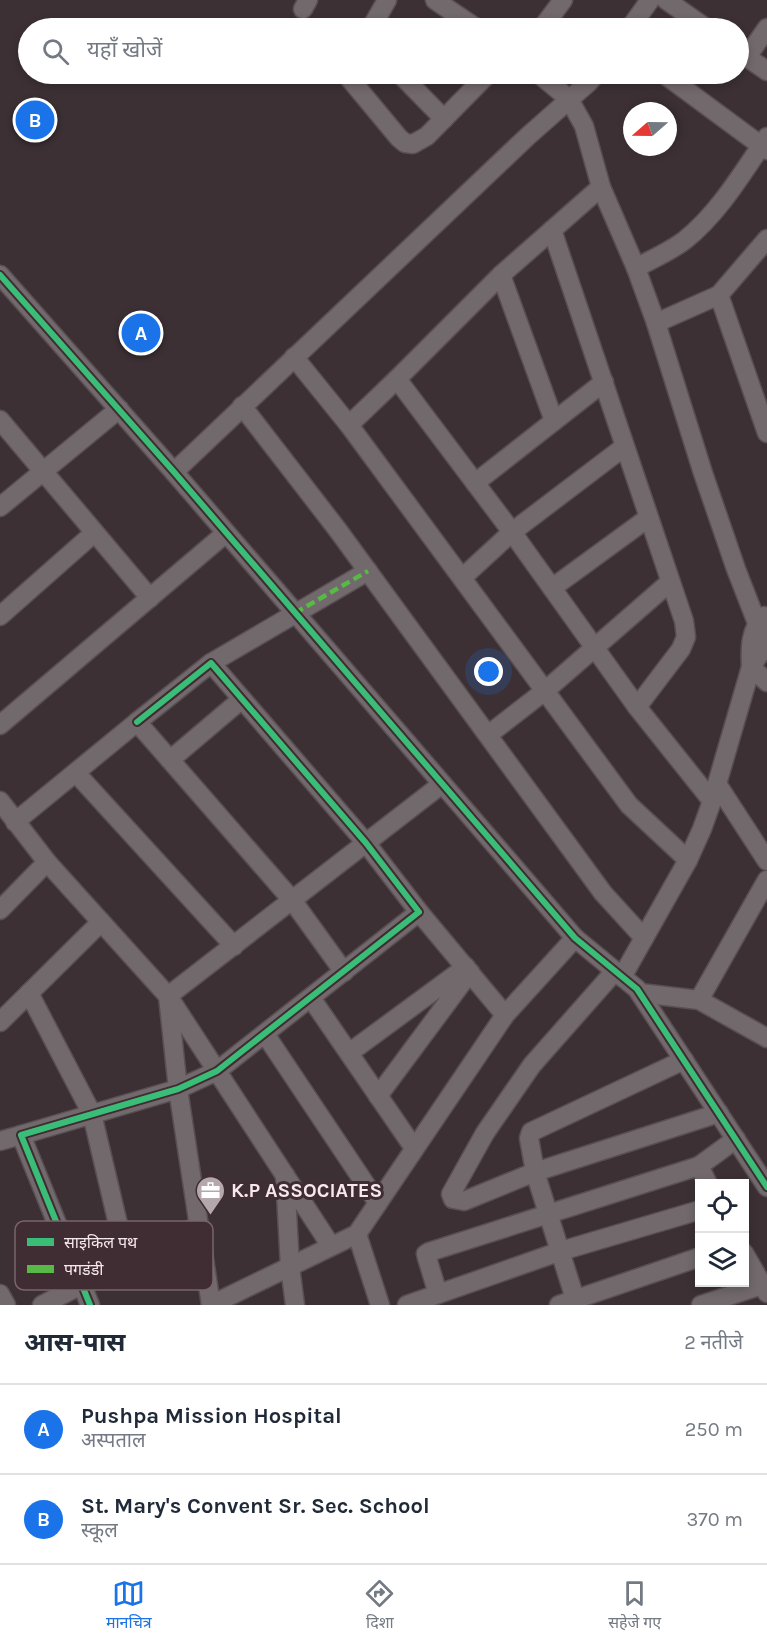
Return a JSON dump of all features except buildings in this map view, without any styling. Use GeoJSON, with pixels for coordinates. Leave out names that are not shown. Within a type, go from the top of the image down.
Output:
{"type":"FeatureCollection","features":[{"type":"Feature","properties":{"kind":"street"},"geometry":{"type":"LineString","coordinates":[[377,18],[387,0]]}},
{"type":"Feature","properties":{"kind":"street"},"geometry":{"type":"LineString","coordinates":[[435,0],[461,18]]}},
{"type":"Feature","properties":{"kind":"street"},"geometry":{"type":"LineString","coordinates":[[637,18],[650,0]]}},
{"type":"Feature","properties":{"kind":"street"},"geometry":{"type":"LineString","coordinates":[[666,0],[692,18]]}},
{"type":"Feature","properties":{"kind":"street"},"geometry":{"type":"LineString","coordinates":[[549,18],[560,1]]}},
{"type":"Feature","properties":{"kind":"street"},"geometry":{"type":"LineString","coordinates":[[749,48],[767,28]]}},
{"type":"Feature","properties":{"kind":"street"},"geometry":{"type":"LineString","coordinates":[[749,58],[767,72]]}},
{"type":"Feature","properties":{"kind":"street"},"geometry":{"type":"LineString","coordinates":[[353,84],[399,138],[405,143],[413,144],[419,142],[478,84]]}},
{"type":"Feature","properties":{"kind":"street"},"geometry":{"type":"LineString","coordinates":[[410,84],[444,119]]}},
{"type":"Feature","properties":{"kind":"street"},"geometry":{"type":"LineString","coordinates":[[551,84],[569,99],[584,126],[601,187],[636,268],[656,323],[735,569],[764,623],[752,636],[750,653],[752,667],[767,682]]}},
{"type":"Feature","properties":{"kind":"street"},"geometry":{"type":"LineString","coordinates":[[174,472],[587,84]]}},
{"type":"Feature","properties":{"kind":"street"},"geometry":{"type":"LineString","coordinates":[[636,268],[684,241],[702,225],[765,144],[678,84]]}},
{"type":"Feature","properties":{"kind":"street"},"geometry":{"type":"LineString","coordinates":[[349,425],[398,380],[501,275],[601,187]]}},
{"type":"Feature","properties":{"kind":"street"},"geometry":{"type":"LineString","coordinates":[[552,230],[684,621],[686,637],[681,649],[637,707]]}},
{"type":"Feature","properties":{"kind":"street"},"geometry":{"type":"LineString","coordinates":[[656,323],[719,295],[767,239]]}},
{"type":"Feature","properties":{"kind":"street"},"geometry":{"type":"LineString","coordinates":[[0,275],[174,472],[574,938],[640,993],[767,1187]]}},
{"type":"Feature","properties":{"kind":"street"},"geometry":{"type":"LineString","coordinates":[[501,275],[554,421]]}},
{"type":"Feature","properties":{"kind":"street"},"geometry":{"type":"LineString","coordinates":[[719,295],[767,433]]}},
{"type":"Feature","properties":{"kind":"street"},"geometry":{"type":"LineString","coordinates":[[294,357],[349,425],[546,690],[628,805],[688,860]]}},
{"type":"Feature","properties":{"kind":"street"},"geometry":{"type":"LineString","coordinates":[[398,380],[512,532],[637,707],[714,792],[767,861]]}},
{"type":"Feature","properties":{"kind":"street"},"geometry":{"type":"LineString","coordinates":[[476,483],[604,382]]}},
{"type":"Feature","properties":{"kind":"street"},"geometry":{"type":"LineString","coordinates":[[242,406],[368,571],[603,894],[644,938]]}},
{"type":"Feature","properties":{"kind":"street"},"geometry":{"type":"LineString","coordinates":[[0,507],[118,409]]}},
{"type":"Feature","properties":{"kind":"street"},"geometry":{"type":"LineString","coordinates":[[0,420],[150,598]]}},
{"type":"Feature","properties":{"kind":"street"},"geometry":{"type":"LineString","coordinates":[[462,578],[512,532],[624,447]]}},
{"type":"Feature","properties":{"kind":"street"},"geometry":{"type":"LineString","coordinates":[[552,588],[648,518]]}},
{"type":"Feature","properties":{"kind":"street"},"geometry":{"type":"LineString","coordinates":[[0,616],[94,533]]}},
{"type":"Feature","properties":{"kind":"street"},"geometry":{"type":"LineString","coordinates":[[0,725],[226,533]]}},
{"type":"Feature","properties":{"kind":"street"},"geometry":{"type":"LineString","coordinates":[[15,822],[211,663],[368,571]]}},
{"type":"Feature","properties":{"kind":"street"},"geometry":{"type":"LineString","coordinates":[[488,735],[546,690],[670,582]]}},
{"type":"Feature","properties":{"kind":"street"},"geometry":{"type":"LineString","coordinates":[[719,1113],[535,1172],[464,1201],[453,1199],[451,1194],[485,1133],[532,1065],[619,974],[644,938],[688,860],[714,792],[752,667],[767,644]]}},
{"type":"Feature","properties":{"kind":"street"},"geometry":{"type":"LineString","coordinates":[[211,663],[366,843],[505,1015]]}},
{"type":"Feature","properties":{"kind":"street"},"geometry":{"type":"LineString","coordinates":[[170,760],[242,699]]}},
{"type":"Feature","properties":{"kind":"street"},"geometry":{"type":"LineString","coordinates":[[136,722],[292,900],[344,972]]}},
{"type":"Feature","properties":{"kind":"street"},"geometry":{"type":"LineString","coordinates":[[76,773],[234,946]]}},
{"type":"Feature","properties":{"kind":"street"},"geometry":{"type":"LineString","coordinates":[[168,996],[442,784]]}},
{"type":"Feature","properties":{"kind":"street"},"geometry":{"type":"LineString","coordinates":[[0,802],[47,862],[168,996],[331,1246]]}},
{"type":"Feature","properties":{"kind":"street"},"geometry":{"type":"LineString","coordinates":[[0,910],[47,862]]}},
{"type":"Feature","properties":{"kind":"street"},"geometry":{"type":"LineString","coordinates":[[699,1000],[767,880]]}},
{"type":"Feature","properties":{"kind":"street"},"geometry":{"type":"LineString","coordinates":[[0,1142],[178,1089],[217,1071],[420,912]]}},
{"type":"Feature","properties":{"kind":"street"},"geometry":{"type":"LineString","coordinates":[[0,1022],[101,922]]}},
{"type":"Feature","properties":{"kind":"street"},"geometry":{"type":"LineString","coordinates":[[209,1290],[211,1305],[357,1234],[505,1015],[574,938]]}},
{"type":"Feature","properties":{"kind":"street"},"geometry":{"type":"LineString","coordinates":[[349,1053],[468,969]]}},
{"type":"Feature","properties":{"kind":"street"},"geometry":{"type":"LineString","coordinates":[[378,1096],[468,969]]}},
{"type":"Feature","properties":{"kind":"street"},"geometry":{"type":"LineString","coordinates":[[29,993],[92,1114],[117,1221]]}},
{"type":"Feature","properties":{"kind":"street"},"geometry":{"type":"LineString","coordinates":[[640,993],[699,1000],[767,1038]]}},
{"type":"Feature","properties":{"kind":"street"},"geometry":{"type":"LineString","coordinates":[[168,996],[178,1089],[198,1221]]}},
{"type":"Feature","properties":{"kind":"street"},"geometry":{"type":"LineString","coordinates":[[311,998],[414,1148]]}},
{"type":"Feature","properties":{"kind":"street"},"geometry":{"type":"LineString","coordinates":[[265,1034],[378,1203]]}},
{"type":"Feature","properties":{"kind":"street"},"geometry":{"type":"LineString","coordinates":[[684,1060],[534,1130],[528,1138],[535,1172],[561,1251],[570,1303],[695,1258]]}},
{"type":"Feature","properties":{"kind":"street"},"geometry":{"type":"LineString","coordinates":[[21,1134],[55,1221]]}},
{"type":"Feature","properties":{"kind":"street"},"geometry":{"type":"LineString","coordinates":[[438,1294],[426,1254],[429,1252],[699,1166],[736,1139]]}},
{"type":"Feature","properties":{"kind":"street"},"geometry":{"type":"LineString","coordinates":[[699,1166],[706,1179]]}},
{"type":"Feature","properties":{"kind":"street"},"geometry":{"type":"LineString","coordinates":[[285,1175],[290,1267],[295,1305]]}},
{"type":"Feature","properties":{"kind":"street"},"geometry":{"type":"LineString","coordinates":[[407,1305],[561,1251],[695,1211]]}},
{"type":"Feature","properties":{"kind":"street"},"geometry":{"type":"LineString","coordinates":[[357,1234],[380,1305]]}},
{"type":"Feature","properties":{"kind":"street"},"geometry":{"type":"LineString","coordinates":[[701,1305],[765,1289],[749,1262]]}},
{"type":"Feature","properties":{"kind":"street"},"geometry":{"type":"LineString","coordinates":[[42,1305],[72,1290]]}},
{"type":"Feature","properties":{"kind":"street"},"geometry":{"type":"LineString","coordinates":[[82,1290],[90,1305]]}},
{"type":"Feature","properties":{"kind":"street"},"geometry":{"type":"LineString","coordinates":[[0,1294],[6,1305]]}},
{"type":"Feature","properties":{"kind":"marked path"},"geometry":{"type":"LineString","coordinates":[[295,613],[368,571]]}},
{"type":"Feature","properties":{"kind":"cycle path"},"geometry":{"type":"LineString","coordinates":[[0,275],[174,472],[575,938],[637,989],[767,1187]]}},
{"type":"Feature","properties":{"kind":"cycle path"},"geometry":{"type":"LineString","coordinates":[[56,1221],[21,1135],[178,1089],[217,1071],[419,912],[366,843],[211,663],[137,722]]}},
{"type":"Feature","properties":{"kind":"cycle path"},"geometry":{"type":"LineString","coordinates":[[84,1290],[90,1305]]}},
{"type":"Feature","properties":{"kind":"place","name":"St. Mary's Convent Sr. Sec. School"},"geometry":{"type":"Point","coordinates":[35,120]}},
{"type":"Feature","properties":{"kind":"place","name":"Pushpa Mission Hospital"},"geometry":{"type":"Point","coordinates":[141,333]}},
{"type":"Feature","properties":{"kind":"place","name":"K.P ASSOCIATES"},"geometry":{"type":"Point","coordinates":[210,1216]}}]}
